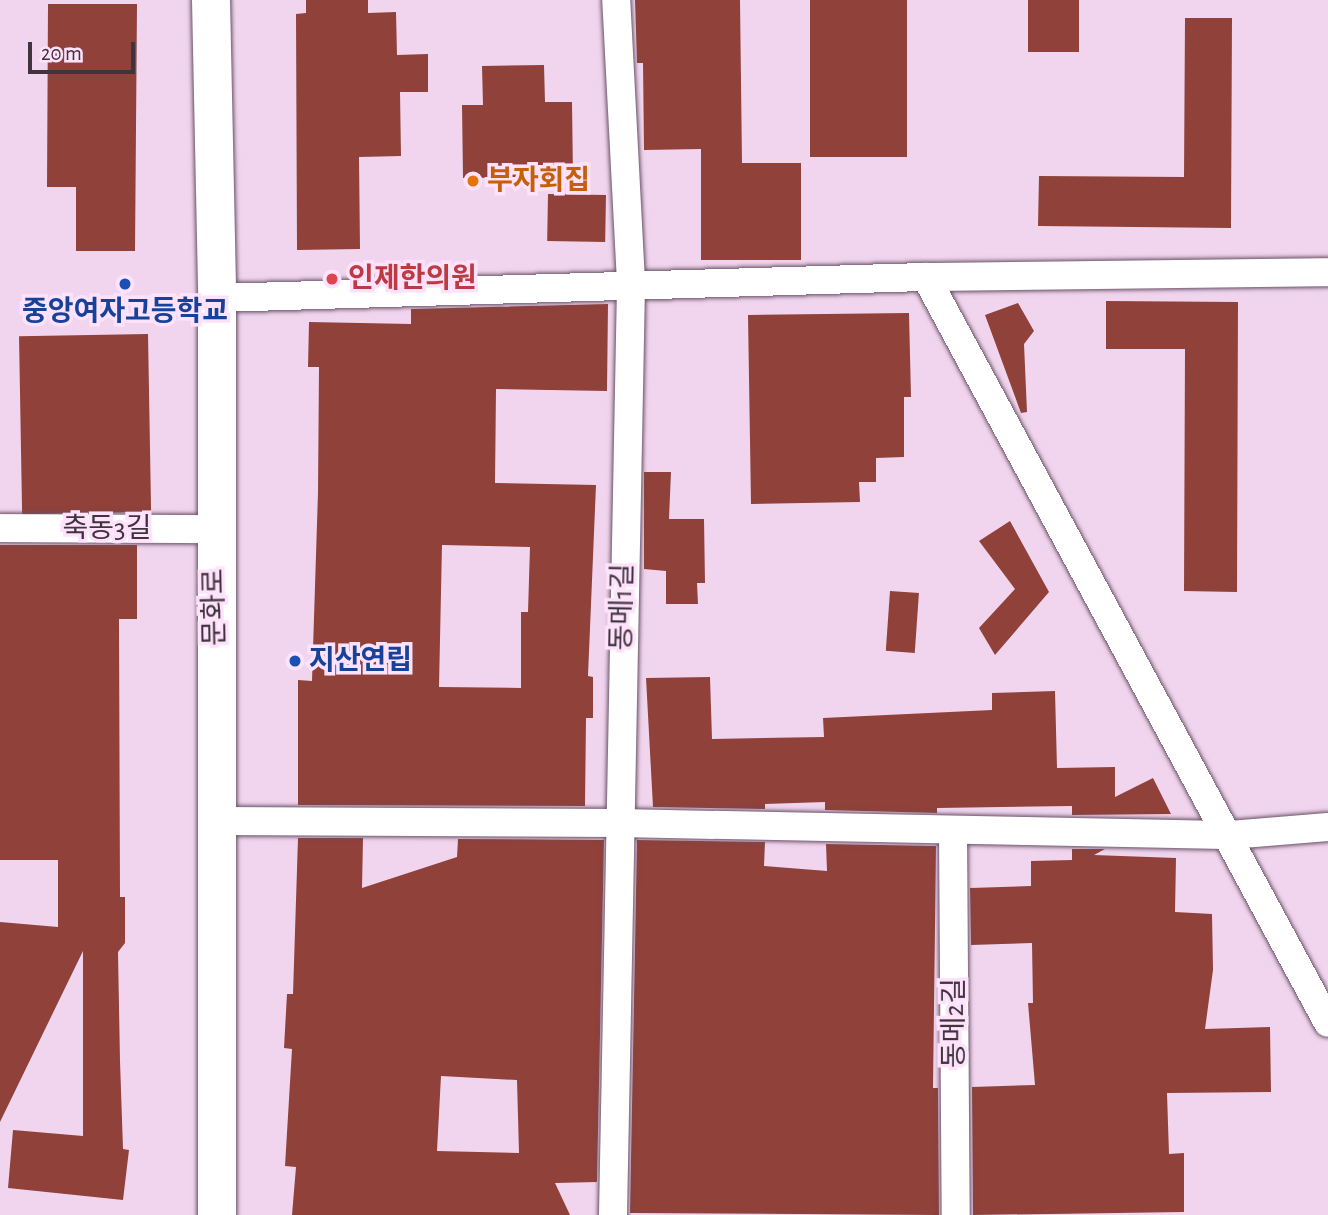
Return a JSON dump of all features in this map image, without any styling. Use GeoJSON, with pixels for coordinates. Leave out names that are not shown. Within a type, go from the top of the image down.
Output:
{"type":"FeatureCollection","features":[{"type":"Feature","properties":{"kind":"street","name":"문화로"},"geometry":{"type":"LineString","coordinates":[[211,0],[217,298],[214,529],[218,821],[217,1215]]}},
{"type":"Feature","properties":{"kind":"street","name":"동메1길"},"geometry":{"type":"LineString","coordinates":[[613,1215],[631,282],[616,0]]}},
{"type":"Feature","properties":{"kind":"street"},"geometry":{"type":"LineString","coordinates":[[217,298],[631,282],[1328,272]]}},
{"type":"Feature","properties":{"kind":"street"},"geometry":{"type":"LineString","coordinates":[[926,277],[1230,835],[1328,1023]]}},
{"type":"Feature","properties":{"kind":"street","name":"축동3길"},"geometry":{"type":"LineString","coordinates":[[0,528],[214,529]]}},
{"type":"Feature","properties":{"kind":"street"},"geometry":{"type":"LineString","coordinates":[[218,821],[619,823],[1230,835],[1328,827]]}},
{"type":"Feature","properties":{"kind":"street","name":"동메2길"},"geometry":{"type":"LineString","coordinates":[[953,831],[956,1215]]}},
{"type":"Feature","properties":{"kind":"building"},"geometry":{"type":"Polygon","coordinates":[[[306,0],[368,0],[368,13],[396,12],[397,55],[428,54],[428,92],[400,92],[401,156],[359,157],[360,249],[297,250],[296,14],[306,13],[306,0]]]}},
{"type":"Feature","properties":{"kind":"building"},"geometry":{"type":"Polygon","coordinates":[[[635,0],[740,0],[742,163],[801,163],[801,260],[701,260],[701,149],[644,150],[643,63],[637,63],[635,0]]]}},
{"type":"Feature","properties":{"kind":"building"},"geometry":{"type":"Polygon","coordinates":[[[810,0],[907,0],[907,157],[810,157],[810,0]]]}},
{"type":"Feature","properties":{"kind":"building"},"geometry":{"type":"Polygon","coordinates":[[[1028,0],[1079,0],[1079,52],[1028,52],[1028,0]]]}},
{"type":"Feature","properties":{"kind":"building"},"geometry":{"type":"Polygon","coordinates":[[[48,4],[137,4],[135,251],[76,251],[76,187],[47,187],[48,4]]]}},
{"type":"Feature","properties":{"kind":"building"},"geometry":{"type":"Polygon","coordinates":[[[1185,18],[1232,18],[1231,228],[1038,226],[1039,176],[1184,177],[1185,18]]]}},
{"type":"Feature","properties":{"kind":"building"},"geometry":{"type":"Polygon","coordinates":[[[544,65],[545,102],[572,102],[573,177],[463,178],[462,105],[483,105],[482,66],[544,65]]]}},
{"type":"Feature","properties":{"kind":"building"},"geometry":{"type":"Polygon","coordinates":[[[548,194],[606,195],[605,242],[547,241],[548,194]]]}},
{"type":"Feature","properties":{"kind":"building"},"geometry":{"type":"Polygon","coordinates":[[[1106,301],[1238,302],[1237,592],[1184,591],[1185,349],[1106,349],[1106,301]]]}},
{"type":"Feature","properties":{"kind":"building"},"geometry":{"type":"Polygon","coordinates":[[[1018,303],[1034,331],[1024,344],[1027,412],[1021,413],[985,315],[1018,303]]]}},
{"type":"Feature","properties":{"kind":"building"},"geometry":{"type":"Polygon","coordinates":[[[608,304],[607,391],[496,389],[495,483],[596,485],[588,676],[593,677],[593,718],[586,718],[585,806],[298,805],[298,680],[312,681],[318,492],[319,367],[308,367],[309,322],[411,324],[411,309],[608,304]],[[442,545],[439,687],[521,688],[521,612],[528,612],[530,547],[442,545]]]}},
{"type":"Feature","properties":{"kind":"building"},"geometry":{"type":"Polygon","coordinates":[[[909,313],[911,397],[904,397],[904,457],[876,458],[876,482],[859,482],[860,502],[751,504],[748,315],[909,313]]]}},
{"type":"Feature","properties":{"kind":"building"},"geometry":{"type":"Polygon","coordinates":[[[148,334],[151,512],[22,514],[19,336],[148,334]]]}},
{"type":"Feature","properties":{"kind":"building"},"geometry":{"type":"Polygon","coordinates":[[[644,472],[671,472],[669,519],[704,519],[705,583],[697,583],[698,604],[666,604],[666,571],[644,569],[644,472]]]}},
{"type":"Feature","properties":{"kind":"building"},"geometry":{"type":"Polygon","coordinates":[[[1010,521],[1049,592],[995,655],[979,628],[1015,589],[979,541],[1010,521]]]}},
{"type":"Feature","properties":{"kind":"building"},"geometry":{"type":"Polygon","coordinates":[[[0,545],[137,545],[137,619],[119,619],[120,897],[125,897],[125,943],[118,952],[120,1061],[123,1149],[129,1150],[123,1200],[8,1188],[13,1130],[83,1136],[83,951],[0,1122],[0,922],[58,927],[58,860],[0,860],[0,545]]]}},
{"type":"Feature","properties":{"kind":"building"},"geometry":{"type":"Polygon","coordinates":[[[890,591],[919,593],[915,653],[886,651],[890,591]]]}},
{"type":"Feature","properties":{"kind":"building"},"geometry":{"type":"Polygon","coordinates":[[[710,677],[712,739],[824,737],[823,718],[992,710],[992,693],[1055,691],[1057,768],[1115,767],[1115,797],[1153,778],[1171,814],[1072,815],[1072,806],[937,808],[937,813],[825,810],[825,802],[765,804],[765,809],[653,807],[646,678],[710,677]]]}},
{"type":"Feature","properties":{"kind":"building"},"geometry":{"type":"Polygon","coordinates":[[[298,838],[363,838],[362,888],[457,857],[458,839],[604,840],[597,1182],[555,1183],[570,1215],[292,1215],[296,1167],[285,1166],[292,1049],[284,1048],[287,994],[293,994],[298,838]],[[441,1076],[437,1151],[519,1153],[517,1080],[441,1076]]]}},
{"type":"Feature","properties":{"kind":"building"},"geometry":{"type":"Polygon","coordinates":[[[637,840],[765,842],[764,866],[827,871],[826,844],[936,846],[933,1088],[938,1088],[939,1215],[630,1213],[637,840]]]}},
{"type":"Feature","properties":{"kind":"building"},"geometry":{"type":"Polygon","coordinates":[[[1072,849],[1105,849],[1094,855],[1176,858],[1175,912],[1212,914],[1213,970],[1205,1029],[1270,1027],[1271,1092],[1167,1093],[1169,1154],[1184,1153],[1184,1212],[973,1215],[972,1087],[1035,1085],[1028,1003],[1033,1003],[1032,943],[971,945],[970,888],[1031,886],[1031,861],[1072,860],[1072,849]]]}},
{"type":"Feature","properties":{"kind":"place","name":"부자회집"},"geometry":{"type":"Point","coordinates":[473,181]}},
{"type":"Feature","properties":{"kind":"place","name":"인제한의원"},"geometry":{"type":"Point","coordinates":[332,279]}},
{"type":"Feature","properties":{"kind":"place","name":"중앙여자고등학교"},"geometry":{"type":"Point","coordinates":[125,284]}},
{"type":"Feature","properties":{"kind":"place","name":"지산연립"},"geometry":{"type":"Point","coordinates":[295,661]}}]}
